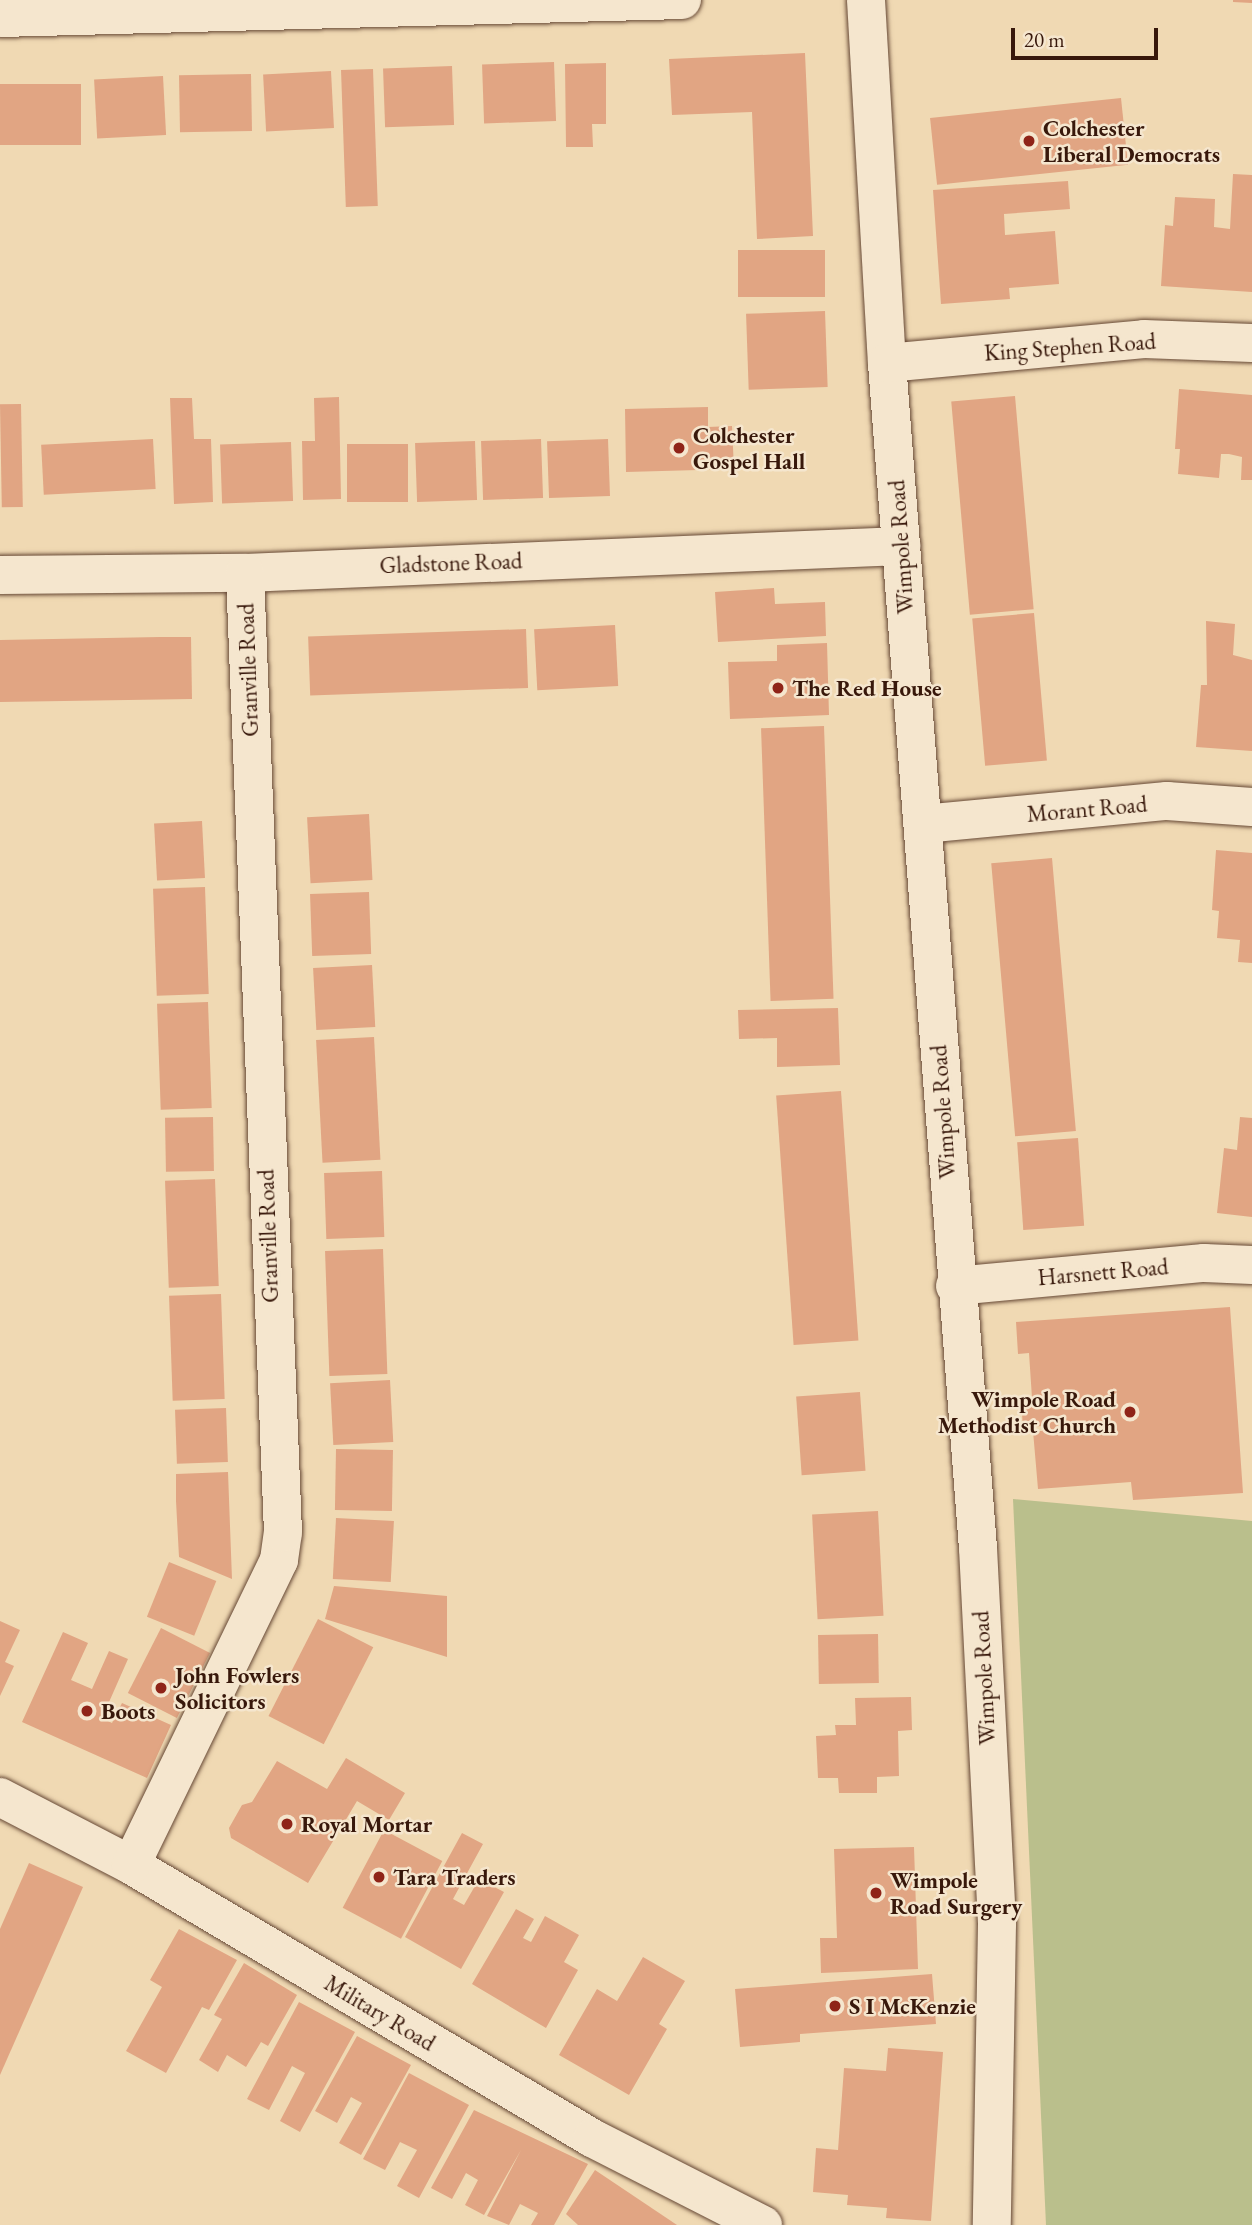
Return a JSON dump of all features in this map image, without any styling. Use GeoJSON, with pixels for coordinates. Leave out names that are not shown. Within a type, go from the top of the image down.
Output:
{"type":"FeatureCollection","features":[{"type":"Feature","properties":{"kind":"street"},"geometry":{"type":"LineString","coordinates":[[0,18],[682,0]]}},
{"type":"Feature","properties":{"kind":"street","name":"Wimpole Road"},"geometry":{"type":"LineString","coordinates":[[866,0],[887,363],[955,1286],[978,1548],[998,1924],[992,2225]]}},
{"type":"Feature","properties":{"kind":"street","name":"King Stephen Road"},"geometry":{"type":"LineString","coordinates":[[887,363],[1144,340],[1252,344]]}},
{"type":"Feature","properties":{"kind":"street","name":"Gladstone Road"},"geometry":{"type":"LineString","coordinates":[[0,575],[245,573],[901,546]]}},
{"type":"Feature","properties":{"kind":"street","name":"Granville Road"},"geometry":{"type":"LineString","coordinates":[[131,1866],[279,1560],[283,1533],[245,573]]}},
{"type":"Feature","properties":{"kind":"street","name":"Morant Road"},"geometry":{"type":"LineString","coordinates":[[923,824],[1167,802],[1252,807]]}},
{"type":"Feature","properties":{"kind":"street","name":"Harsnett Road"},"geometry":{"type":"LineString","coordinates":[[955,1286],[1204,1264],[1252,1265]]}},
{"type":"Feature","properties":{"kind":"street","name":"Military Road"},"geometry":{"type":"LineString","coordinates":[[0,1797],[131,1866],[592,2138],[763,2225]]}},
{"type":"Feature","properties":{"kind":"green space"},"geometry":{"type":"Polygon","coordinates":[[[1013,1499],[1252,1521],[1252,2225],[1046,2225],[1013,1499]]]}},
{"type":"Feature","properties":{"kind":"building"},"geometry":{"type":"Polygon","coordinates":[[[1252,0],[1252,3],[1233,2],[1252,0]]]}},
{"type":"Feature","properties":{"kind":"building"},"geometry":{"type":"Polygon","coordinates":[[[805,53],[813,236],[757,239],[752,112],[672,115],[669,59],[805,53]]]}},
{"type":"Feature","properties":{"kind":"building"},"geometry":{"type":"Polygon","coordinates":[[[554,62],[556,121],[484,123],[482,65],[554,62]]]}},
{"type":"Feature","properties":{"kind":"building"},"geometry":{"type":"Polygon","coordinates":[[[606,63],[606,124],[592,124],[593,147],[566,147],[565,64],[606,63]]]}},
{"type":"Feature","properties":{"kind":"building"},"geometry":{"type":"Polygon","coordinates":[[[452,66],[454,125],[385,127],[383,68],[452,66]]]}},
{"type":"Feature","properties":{"kind":"building"},"geometry":{"type":"Polygon","coordinates":[[[373,69],[378,206],[346,207],[341,70],[373,69]]]}},
{"type":"Feature","properties":{"kind":"building"},"geometry":{"type":"Polygon","coordinates":[[[331,71],[334,128],[266,131],[263,75],[331,71]]]}},
{"type":"Feature","properties":{"kind":"building"},"geometry":{"type":"Polygon","coordinates":[[[251,74],[252,131],[180,132],[179,75],[251,74]]]}},
{"type":"Feature","properties":{"kind":"building"},"geometry":{"type":"Polygon","coordinates":[[[163,76],[166,135],[97,139],[94,80],[163,76]]]}},
{"type":"Feature","properties":{"kind":"building"},"geometry":{"type":"Polygon","coordinates":[[[0,84],[81,84],[81,145],[0,145],[0,84]]]}},
{"type":"Feature","properties":{"kind":"building","name":"Colchester Liberal Democrats"},"geometry":{"type":"Polygon","coordinates":[[[1121,98],[1128,165],[937,185],[930,118],[1121,98]]]}},
{"type":"Feature","properties":{"kind":"building"},"geometry":{"type":"Polygon","coordinates":[[[1233,174],[1252,175],[1252,292],[1161,286],[1165,225],[1173,226],[1175,197],[1215,199],[1214,227],[1230,229],[1233,174]]]}},
{"type":"Feature","properties":{"kind":"building"},"geometry":{"type":"Polygon","coordinates":[[[1068,181],[1070,209],[1004,214],[1005,235],[1055,231],[1059,284],[1009,288],[1010,299],[941,304],[933,190],[1068,181]]]}},
{"type":"Feature","properties":{"kind":"building"},"geometry":{"type":"Polygon","coordinates":[[[738,250],[825,250],[825,297],[738,297],[738,250]]]}},
{"type":"Feature","properties":{"kind":"building"},"geometry":{"type":"Polygon","coordinates":[[[825,311],[828,387],[749,390],[746,314],[825,311]]]}},
{"type":"Feature","properties":{"kind":"building"},"geometry":{"type":"Polygon","coordinates":[[[1179,389],[1252,395],[1252,480],[1241,480],[1242,457],[1229,454],[1221,454],[1219,478],[1178,474],[1180,449],[1175,449],[1179,389]]]}},
{"type":"Feature","properties":{"kind":"building"},"geometry":{"type":"Polygon","coordinates":[[[1015,396],[1034,609],[970,615],[951,402],[1015,396]]]}},
{"type":"Feature","properties":{"kind":"building"},"geometry":{"type":"Polygon","coordinates":[[[339,397],[341,499],[303,500],[302,441],[315,441],[314,398],[339,397]]]}},
{"type":"Feature","properties":{"kind":"building"},"geometry":{"type":"Polygon","coordinates":[[[170,398],[192,398],[194,439],[211,439],[213,502],[174,504],[170,398]]]}},
{"type":"Feature","properties":{"kind":"building"},"geometry":{"type":"Polygon","coordinates":[[[0,404],[21,404],[23,507],[2,507],[0,404]]]}},
{"type":"Feature","properties":{"kind":"building","name":"Colchester Gospel Hall"},"geometry":{"type":"Polygon","coordinates":[[[708,407],[708,427],[732,426],[734,469],[626,472],[625,409],[708,407]]]}},
{"type":"Feature","properties":{"kind":"building"},"geometry":{"type":"Polygon","coordinates":[[[153,439],[156,489],[44,495],[41,445],[153,439]]]}},
{"type":"Feature","properties":{"kind":"building"},"geometry":{"type":"Polygon","coordinates":[[[541,439],[543,498],[483,500],[481,441],[541,439]]]}},
{"type":"Feature","properties":{"kind":"building"},"geometry":{"type":"Polygon","coordinates":[[[608,439],[610,496],[549,498],[547,441],[608,439]]]}},
{"type":"Feature","properties":{"kind":"building"},"geometry":{"type":"Polygon","coordinates":[[[475,441],[477,500],[417,502],[415,443],[475,441]]]}},
{"type":"Feature","properties":{"kind":"building"},"geometry":{"type":"Polygon","coordinates":[[[291,442],[293,501],[222,503],[220,444],[291,442]]]}},
{"type":"Feature","properties":{"kind":"building"},"geometry":{"type":"Polygon","coordinates":[[[347,444],[408,444],[408,502],[347,502],[347,444]]]}},
{"type":"Feature","properties":{"kind":"building"},"geometry":{"type":"Polygon","coordinates":[[[774,588],[775,604],[825,602],[826,636],[718,642],[715,592],[774,588]]]}},
{"type":"Feature","properties":{"kind":"building"},"geometry":{"type":"Polygon","coordinates":[[[1034,613],[1047,760],[985,766],[972,618],[1034,613]]]}},
{"type":"Feature","properties":{"kind":"building"},"geometry":{"type":"Polygon","coordinates":[[[1206,621],[1235,624],[1233,655],[1252,660],[1252,751],[1196,747],[1201,685],[1207,685],[1206,621]]]}},
{"type":"Feature","properties":{"kind":"building"},"geometry":{"type":"Polygon","coordinates":[[[615,625],[618,686],[537,690],[534,629],[615,625]]]}},
{"type":"Feature","properties":{"kind":"building"},"geometry":{"type":"Polygon","coordinates":[[[526,629],[528,688],[310,696],[308,637],[526,629]]]}},
{"type":"Feature","properties":{"kind":"building"},"geometry":{"type":"Polygon","coordinates":[[[191,637],[192,699],[0,702],[0,640],[191,637]]]}},
{"type":"Feature","properties":{"kind":"building","name":"The Red House"},"geometry":{"type":"Polygon","coordinates":[[[827,643],[829,715],[730,719],[728,662],[777,661],[777,645],[827,643]]]}},
{"type":"Feature","properties":{"kind":"building"},"geometry":{"type":"Polygon","coordinates":[[[824,726],[834,999],[771,1001],[761,728],[824,726]]]}},
{"type":"Feature","properties":{"kind":"building"},"geometry":{"type":"Polygon","coordinates":[[[369,814],[372,880],[311,883],[307,817],[369,814]]]}},
{"type":"Feature","properties":{"kind":"building"},"geometry":{"type":"Polygon","coordinates":[[[202,821],[205,878],[157,880],[154,824],[202,821]]]}},
{"type":"Feature","properties":{"kind":"building"},"geometry":{"type":"Polygon","coordinates":[[[1216,850],[1252,853],[1252,963],[1238,962],[1240,940],[1217,938],[1219,911],[1212,910],[1216,850]]]}},
{"type":"Feature","properties":{"kind":"building"},"geometry":{"type":"Polygon","coordinates":[[[1052,858],[1076,1131],[1015,1136],[991,863],[1052,858]]]}},
{"type":"Feature","properties":{"kind":"building"},"geometry":{"type":"Polygon","coordinates":[[[205,887],[209,994],[157,996],[153,889],[205,887]]]}},
{"type":"Feature","properties":{"kind":"building"},"geometry":{"type":"Polygon","coordinates":[[[369,892],[371,954],[312,956],[310,894],[369,892]]]}},
{"type":"Feature","properties":{"kind":"building"},"geometry":{"type":"Polygon","coordinates":[[[372,965],[375,1027],[316,1030],[313,968],[372,965]]]}},
{"type":"Feature","properties":{"kind":"building"},"geometry":{"type":"Polygon","coordinates":[[[208,1002],[212,1108],[161,1110],[157,1004],[208,1002]]]}},
{"type":"Feature","properties":{"kind":"building"},"geometry":{"type":"Polygon","coordinates":[[[838,1008],[840,1065],[777,1067],[777,1038],[739,1039],[738,1010],[838,1008]]]}},
{"type":"Feature","properties":{"kind":"building"},"geometry":{"type":"Polygon","coordinates":[[[374,1037],[380,1160],[323,1163],[316,1040],[374,1037]]]}},
{"type":"Feature","properties":{"kind":"building"},"geometry":{"type":"Polygon","coordinates":[[[841,1091],[858,1340],[794,1345],[776,1096],[841,1091]]]}},
{"type":"Feature","properties":{"kind":"building"},"geometry":{"type":"Polygon","coordinates":[[[213,1117],[214,1171],[166,1172],[165,1118],[213,1117]]]}},
{"type":"Feature","properties":{"kind":"building"},"geometry":{"type":"Polygon","coordinates":[[[1240,1117],[1252,1118],[1252,1217],[1217,1213],[1224,1148],[1237,1150],[1240,1117]]]}},
{"type":"Feature","properties":{"kind":"building"},"geometry":{"type":"Polygon","coordinates":[[[1078,1138],[1084,1226],[1023,1230],[1017,1142],[1078,1138]]]}},
{"type":"Feature","properties":{"kind":"building"},"geometry":{"type":"Polygon","coordinates":[[[382,1171],[384,1237],[326,1239],[324,1173],[382,1171]]]}},
{"type":"Feature","properties":{"kind":"building"},"geometry":{"type":"Polygon","coordinates":[[[215,1179],[219,1286],[169,1288],[165,1181],[215,1179]]]}},
{"type":"Feature","properties":{"kind":"building"},"geometry":{"type":"Polygon","coordinates":[[[383,1249],[387,1374],[329,1376],[325,1251],[383,1249]]]}},
{"type":"Feature","properties":{"kind":"building"},"geometry":{"type":"Polygon","coordinates":[[[221,1294],[225,1399],[173,1401],[169,1296],[221,1294]]]}},
{"type":"Feature","properties":{"kind":"building","name":"Wimpole Road Methodist Church"},"geometry":{"type":"Polygon","coordinates":[[[1230,1307],[1243,1493],[1133,1500],[1131,1482],[1038,1489],[1033,1431],[1042,1431],[1042,1426],[1023,1428],[1021,1399],[1032,1398],[1029,1353],[1018,1354],[1016,1322],[1230,1307]]]}},
{"type":"Feature","properties":{"kind":"building"},"geometry":{"type":"Polygon","coordinates":[[[390,1380],[393,1442],[333,1445],[330,1383],[390,1380]]]}},
{"type":"Feature","properties":{"kind":"building"},"geometry":{"type":"Polygon","coordinates":[[[860,1392],[866,1471],[802,1475],[796,1396],[860,1392]]]}},
{"type":"Feature","properties":{"kind":"building"},"geometry":{"type":"Polygon","coordinates":[[[226,1408],[228,1462],[177,1464],[175,1410],[226,1408]]]}},
{"type":"Feature","properties":{"kind":"building"},"geometry":{"type":"Polygon","coordinates":[[[336,1449],[393,1450],[392,1511],[335,1510],[336,1449]]]}},
{"type":"Feature","properties":{"kind":"building"},"geometry":{"type":"Polygon","coordinates":[[[228,1472],[232,1579],[179,1557],[176,1501],[176,1474],[228,1472]]]}},
{"type":"Feature","properties":{"kind":"building"},"geometry":{"type":"Polygon","coordinates":[[[878,1511],[883,1616],[818,1619],[812,1514],[878,1511]]]}},
{"type":"Feature","properties":{"kind":"building"},"geometry":{"type":"Polygon","coordinates":[[[336,1518],[394,1521],[391,1582],[333,1579],[336,1518]]]}},
{"type":"Feature","properties":{"kind":"building"},"geometry":{"type":"Polygon","coordinates":[[[169,1562],[216,1581],[194,1636],[147,1617],[169,1562]]]}},
{"type":"Feature","properties":{"kind":"building"},"geometry":{"type":"Polygon","coordinates":[[[334,1586],[447,1596],[447,1657],[325,1619],[334,1586]]]}},
{"type":"Feature","properties":{"kind":"building"},"geometry":{"type":"Polygon","coordinates":[[[318,1619],[373,1647],[324,1744],[269,1716],[318,1619]]]}},
{"type":"Feature","properties":{"kind":"building"},"geometry":{"type":"Polygon","coordinates":[[[0,1621],[20,1630],[5,1662],[14,1666],[0,1696],[0,1621]]]}},
{"type":"Feature","properties":{"kind":"building"},"geometry":{"type":"Polygon","coordinates":[[[161,1628],[210,1653],[177,1718],[128,1693],[161,1628]]]}},
{"type":"Feature","properties":{"kind":"building","name":"Boots"},"geometry":{"type":"Polygon","coordinates":[[[63,1632],[88,1643],[71,1680],[92,1689],[109,1651],[128,1659],[102,1718],[112,1723],[122,1703],[171,1725],[147,1778],[22,1722],[63,1632]]]}},
{"type":"Feature","properties":{"kind":"building"},"geometry":{"type":"Polygon","coordinates":[[[878,1634],[879,1683],[819,1684],[818,1635],[878,1634]]]}},
{"type":"Feature","properties":{"kind":"building"},"geometry":{"type":"Polygon","coordinates":[[[911,1697],[912,1730],[898,1731],[899,1776],[877,1777],[877,1793],[839,1793],[838,1778],[818,1778],[816,1736],[836,1735],[835,1725],[856,1725],[855,1698],[911,1697]]]}},
{"type":"Feature","properties":{"kind":"building","name":"Royal Mortar"},"geometry":{"type":"Polygon","coordinates":[[[346,1758],[405,1793],[389,1820],[357,1801],[308,1883],[231,1838],[229,1828],[242,1805],[252,1802],[277,1761],[327,1789],[346,1758]]]}},
{"type":"Feature","properties":{"kind":"building"},"geometry":{"type":"Polygon","coordinates":[[[384,1830],[442,1861],[401,1939],[343,1908],[384,1830]]]}},
{"type":"Feature","properties":{"kind":"building"},"geometry":{"type":"Polygon","coordinates":[[[462,1833],[483,1844],[453,1899],[464,1905],[479,1879],[504,1892],[461,1969],[405,1937],[462,1833]]]}},
{"type":"Feature","properties":{"kind":"building","name":"Wimpole Road Surgery"},"geometry":{"type":"Polygon","coordinates":[[[914,1847],[918,1969],[821,1973],[820,1938],[837,1938],[834,1849],[914,1847]]]}},
{"type":"Feature","properties":{"kind":"building"},"geometry":{"type":"Polygon","coordinates":[[[29,1863],[83,1887],[0,2075],[0,1929],[29,1863]]]}},
{"type":"Feature","properties":{"kind":"building"},"geometry":{"type":"Polygon","coordinates":[[[516,1909],[534,1919],[523,1938],[531,1942],[545,1916],[579,1935],[564,1962],[578,1970],[546,2028],[472,1984],[516,1909]]]}},
{"type":"Feature","properties":{"kind":"building"},"geometry":{"type":"Polygon","coordinates":[[[179,1929],[237,1960],[209,2010],[202,2007],[166,2073],[126,2051],[162,1987],[150,1980],[179,1929]]]}},
{"type":"Feature","properties":{"kind":"building"},"geometry":{"type":"Polygon","coordinates":[[[643,1957],[685,1981],[659,2024],[667,2029],[629,2095],[559,2055],[597,1989],[617,2001],[643,1957]]]}},
{"type":"Feature","properties":{"kind":"building"},"geometry":{"type":"Polygon","coordinates":[[[244,1963],[297,1995],[268,2046],[261,2042],[246,2067],[227,2055],[218,2072],[199,2060],[222,2019],[214,2015],[244,1963]]]}},
{"type":"Feature","properties":{"kind":"building","name":"S I McKenzie"},"geometry":{"type":"Polygon","coordinates":[[[932,1974],[936,2024],[800,2034],[800,2042],[740,2047],[735,1989],[932,1974]]]}},
{"type":"Feature","properties":{"kind":"building"},"geometry":{"type":"Polygon","coordinates":[[[299,2002],[355,2032],[300,2132],[280,2121],[305,2073],[292,2066],[269,2110],[247,2099],[299,2002]]]}},
{"type":"Feature","properties":{"kind":"building"},"geometry":{"type":"Polygon","coordinates":[[[357,2036],[411,2065],[361,2155],[339,2143],[362,2103],[351,2097],[337,2123],[315,2111],[357,2036]]]}},
{"type":"Feature","properties":{"kind":"building"},"geometry":{"type":"Polygon","coordinates":[[[888,2048],[943,2052],[931,2221],[886,2218],[887,2208],[847,2205],[848,2195],[813,2192],[816,2148],[838,2150],[844,2068],[886,2071],[888,2048]]]}},
{"type":"Feature","properties":{"kind":"building"},"geometry":{"type":"Polygon","coordinates":[[[409,2073],[469,2105],[419,2198],[397,2186],[417,2150],[400,2142],[385,2170],[363,2159],[409,2073]]]}},
{"type":"Feature","properties":{"kind":"building"},"geometry":{"type":"Polygon","coordinates":[[[474,2110],[588,2164],[554,2225],[531,2225],[538,2213],[520,2204],[509,2225],[487,2216],[521,2150],[484,2215],[465,2205],[478,2180],[466,2173],[452,2199],[431,2188],[474,2110]]]}},
{"type":"Feature","properties":{"kind":"building"},"geometry":{"type":"Polygon","coordinates":[[[595,2170],[677,2225],[578,2225],[566,2214],[595,2170]]]}},
{"type":"Feature","properties":{"kind":"place","name":"Colchester Liberal Democrats"},"geometry":{"type":"Point","coordinates":[1029,141]}},
{"type":"Feature","properties":{"kind":"place","name":"Colchester Gospel Hall"},"geometry":{"type":"Point","coordinates":[679,448]}},
{"type":"Feature","properties":{"kind":"place","name":"The Red House"},"geometry":{"type":"Point","coordinates":[778,688]}},
{"type":"Feature","properties":{"kind":"place","name":"Wimpole Road Methodist Church"},"geometry":{"type":"Point","coordinates":[1130,1412]}},
{"type":"Feature","properties":{"kind":"place","name":"John Fowlers Solicitors"},"geometry":{"type":"Point","coordinates":[161,1688]}},
{"type":"Feature","properties":{"kind":"place","name":"Boots"},"geometry":{"type":"Point","coordinates":[87,1711]}},
{"type":"Feature","properties":{"kind":"place","name":"Royal Mortar"},"geometry":{"type":"Point","coordinates":[287,1824]}},
{"type":"Feature","properties":{"kind":"place","name":"Tara Traders"},"geometry":{"type":"Point","coordinates":[379,1877]}},
{"type":"Feature","properties":{"kind":"place","name":"Wimpole Road Surgery"},"geometry":{"type":"Point","coordinates":[876,1893]}},
{"type":"Feature","properties":{"kind":"place","name":"S I McKenzie"},"geometry":{"type":"Point","coordinates":[835,2006]}}]}
